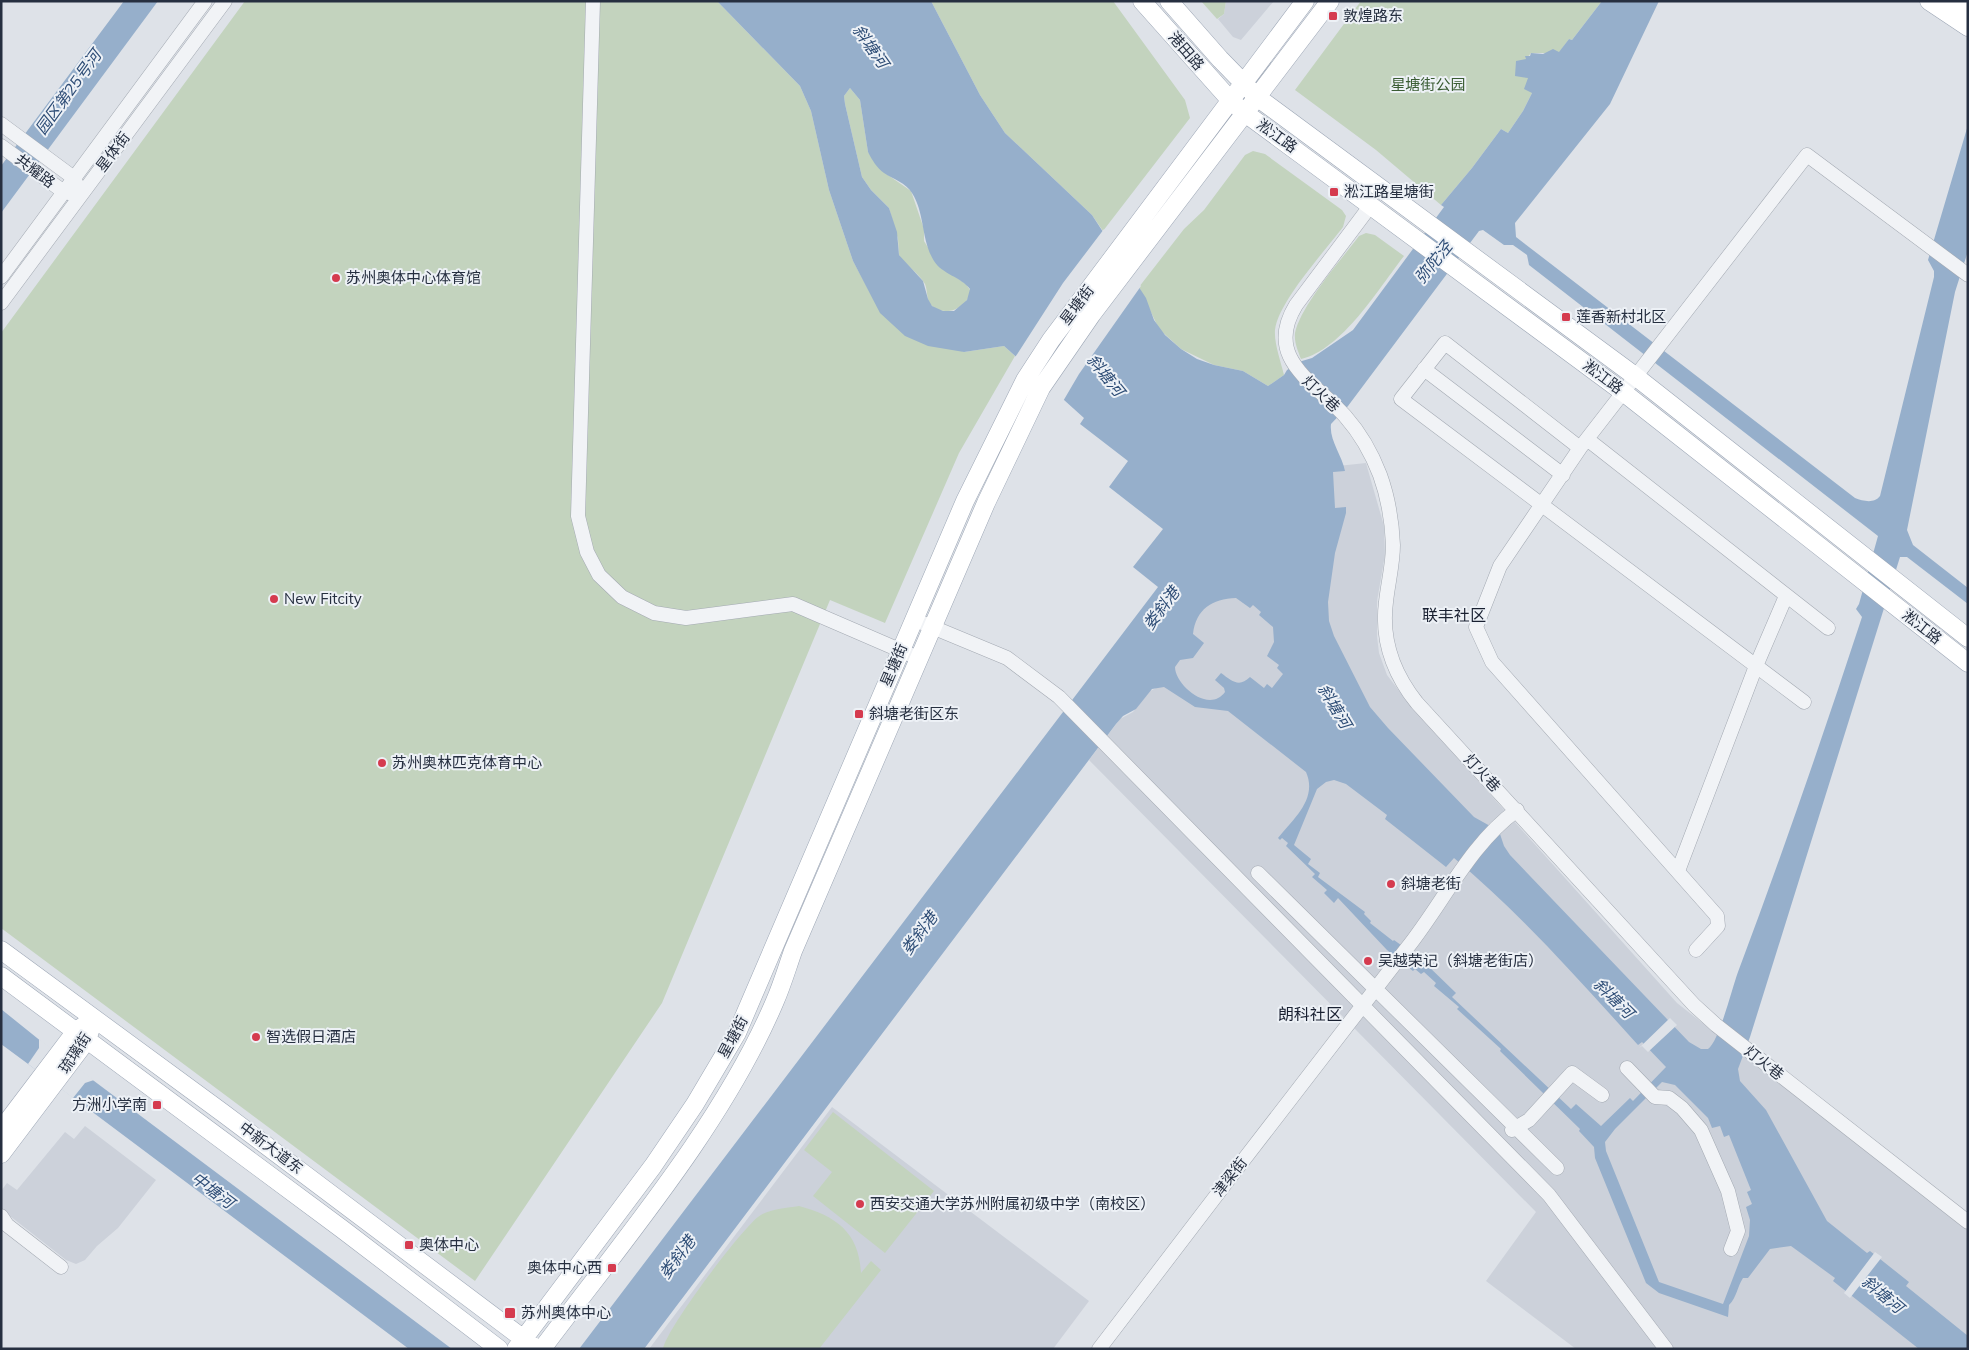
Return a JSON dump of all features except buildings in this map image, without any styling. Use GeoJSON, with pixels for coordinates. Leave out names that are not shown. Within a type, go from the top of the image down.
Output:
{"type":"FeatureCollection","features":[{"type":"Feature","properties":{"kind":"main road","name":"港田路"},"geometry":{"type":"LineString","coordinates":[[1142,1],[1231,101]]}},
{"type":"Feature","properties":{"kind":"main road","name":"港田路"},"geometry":{"type":"LineString","coordinates":[[1169,1],[1243,84]]}},
{"type":"Feature","properties":{"kind":"main road","name":"星塘街"},"geometry":{"type":"LineString","coordinates":[[530,1346],[695,1104],[737,1033],[965,500],[1024,380],[1051,340],[1128,236],[1306,1]]}},
{"type":"Feature","properties":{"kind":"main road","name":"星塘街"},"geometry":{"type":"LineString","coordinates":[[530,1346],[670,1179],[716,1110],[755,1042],[775,1001],[793,951],[986,503],[1022,425],[1042,388],[1066,351],[1141,250],[1330,1]]}},
{"type":"Feature","properties":{"kind":"main road"},"geometry":{"type":"LineString","coordinates":[[1929,1],[1968,27]]}},
{"type":"Feature","properties":{"kind":"main road"},"geometry":{"type":"LineString","coordinates":[[1951,1],[1968,12]]}},
{"type":"Feature","properties":{"kind":"main road","name":"淞江路"},"geometry":{"type":"LineString","coordinates":[[1243,84],[1257,97],[1635,376],[1968,638]]}},
{"type":"Feature","properties":{"kind":"main road","name":"淞江路"},"geometry":{"type":"LineString","coordinates":[[1231,101],[1623,392],[1968,663]]}},
{"type":"Feature","properties":{"kind":"main road","name":"中新大道东"},"geometry":{"type":"LineString","coordinates":[[1,950],[530,1346]]}},
{"type":"Feature","properties":{"kind":"main road","name":"中新大道东"},"geometry":{"type":"LineString","coordinates":[[1,976],[342,1229],[499,1349]]}},
{"type":"Feature","properties":{"kind":"main road","name":"琉璃街"},"geometry":{"type":"LineString","coordinates":[[1,1154],[49,1080],[94,1018]]}},
{"type":"Feature","properties":{"kind":"main road","name":"琉璃街"},"geometry":{"type":"LineString","coordinates":[[1,1130],[49,1080]]}},
{"type":"Feature","properties":{"kind":"street","name":"星体街"},"geometry":{"type":"LineString","coordinates":[[1,277],[205,1]]}},
{"type":"Feature","properties":{"kind":"street","name":"星体街"},"geometry":{"type":"LineString","coordinates":[[1,303],[224,1]]}},
{"type":"Feature","properties":{"kind":"street"},"geometry":{"type":"LineString","coordinates":[[593,1],[578,516],[582,537],[593,566],[610,587],[622,597],[654,613],[686,618],[793,604],[918,658]]}},
{"type":"Feature","properties":{"kind":"street","name":"共耀路"},"geometry":{"type":"LineString","coordinates":[[1,124],[74,178],[81,195]]}},
{"type":"Feature","properties":{"kind":"street","name":"共耀路"},"geometry":{"type":"LineString","coordinates":[[6,149],[64,192],[81,195]]}},
{"type":"Feature","properties":{"kind":"street"},"geometry":{"type":"LineString","coordinates":[[1696,950],[1715,930],[1719,921],[1717,916],[1492,662],[1476,627],[1500,566],[1544,505],[1584,443],[1807,155],[1967,274]]}},
{"type":"Feature","properties":{"kind":"street","name":"灯火巷"},"geometry":{"type":"LineString","coordinates":[[1371,205],[1291,314],[1286,337],[1293,364],[1305,379],[1344,416],[1359,434],[1376,466],[1389,510],[1393,546],[1384,614],[1385,630],[1392,664],[1417,703],[1694,1005],[1716,1025],[1968,1222]]}},
{"type":"Feature","properties":{"kind":"street"},"geometry":{"type":"LineString","coordinates":[[1804,702],[1401,399],[1444,343],[1584,443],[1828,628]]}},
{"type":"Feature","properties":{"kind":"street"},"geometry":{"type":"LineString","coordinates":[[1424,369],[1563,475]]}},
{"type":"Feature","properties":{"kind":"street"},"geometry":{"type":"LineString","coordinates":[[1678,871],[1756,666],[1786,596]]}},
{"type":"Feature","properties":{"kind":"street"},"geometry":{"type":"LineString","coordinates":[[913,619],[1007,658],[1059,697],[1549,1195],[1666,1349]]}},
{"type":"Feature","properties":{"kind":"street","name":"津梁街"},"geometry":{"type":"LineString","coordinates":[[1099,1349],[1410,945],[1462,871],[1500,822],[1517,810]]}},
{"type":"Feature","properties":{"kind":"street"},"geometry":{"type":"LineString","coordinates":[[1258,873],[1514,1129],[1557,1168]]}},
{"type":"Feature","properties":{"kind":"street"},"geometry":{"type":"LineString","coordinates":[[1627,1068],[1655,1097],[1669,1098],[1682,1108],[1701,1130],[1728,1192],[1738,1232],[1731,1249]]}},
{"type":"Feature","properties":{"kind":"street"},"geometry":{"type":"LineString","coordinates":[[1514,1129],[1529,1120],[1572,1073],[1602,1095]]}},
{"type":"Feature","properties":{"kind":"street"},"geometry":{"type":"LineString","coordinates":[[3,1221],[60,1267]]}},
{"type":"Feature","properties":{"kind":"shaded area"},"geometry":{"type":"Polygon","coordinates":[[[1226,1],[1274,1],[1241,40],[1233,37],[1218,19],[1224,14],[1226,1]]]}},
{"type":"Feature","properties":{"kind":"shaded area","name":"斜塘老街"},"geometry":{"type":"Polygon","coordinates":[[[1366,463],[1384,526],[1385,555],[1377,601],[1377,636],[1379,653],[1387,675],[1410,705],[1677,1003],[1968,1231],[1968,1349],[1576,1349],[1486,1281],[1536,1212],[1089,760],[1120,719],[1133,712],[1150,691],[1158,687],[1167,687],[1159,661],[1319,468],[1366,463]]]}},
{"type":"Feature","properties":{"kind":"shaded area","name":"西安交通大学苏州附属初级中学（南校区）"},"geometry":{"type":"Polygon","coordinates":[[[832,1107],[1089,1301],[1053,1349],[649,1349],[832,1107]]]}},
{"type":"Feature","properties":{"kind":"shaded area"},"geometry":{"type":"Polygon","coordinates":[[[85,1126],[156,1180],[118,1228],[97,1246],[85,1260],[76,1264],[66,1260],[1,1209],[1,1191],[7,1183],[17,1190],[65,1132],[74,1139],[85,1126]]]}},
{"type":"Feature","properties":{"kind":"green space","name":"苏州奥林匹克体育中心"},"geometry":{"type":"Polygon","coordinates":[[[245,1],[717,1],[800,86],[811,111],[829,190],[853,261],[881,313],[964,352],[1004,346],[1015,356],[959,453],[885,623],[830,600],[662,1003],[475,1281],[1,928],[1,333],[245,1]]]}},
{"type":"Feature","properties":{"kind":"green space"},"geometry":{"type":"Polygon","coordinates":[[[931,1],[1113,1],[1185,100],[1190,118],[1103,231],[1092,215],[1005,133],[980,95],[931,1]]]}},
{"type":"Feature","properties":{"kind":"green space"},"geometry":{"type":"Polygon","coordinates":[[[1201,1],[1226,1],[1224,14],[1217,19],[1201,1]]]}},
{"type":"Feature","properties":{"kind":"green space","name":"星塘街公园"},"geometry":{"type":"Polygon","coordinates":[[[1361,1],[1602,1],[1572,40],[1569,39],[1559,53],[1531,53],[1526,59],[1532,93],[1523,111],[1508,133],[1501,129],[1441,205],[1376,150],[1295,90],[1361,1]]]}},
{"type":"Feature","properties":{"kind":"green space"},"geometry":{"type":"Polygon","coordinates":[[[850,88],[860,100],[868,152],[885,173],[911,191],[924,229],[924,241],[940,267],[966,284],[970,290],[966,301],[956,309],[944,311],[932,306],[925,284],[899,255],[898,239],[889,208],[871,190],[862,177],[845,104],[844,96],[850,88]]]}},
{"type":"Feature","properties":{"kind":"green space"},"geometry":{"type":"Polygon","coordinates":[[[1253,151],[1265,154],[1342,210],[1346,216],[1343,227],[1284,305],[1275,330],[1278,353],[1284,375],[1268,386],[1243,371],[1214,365],[1181,349],[1159,329],[1139,287],[1184,229],[1204,210],[1245,155],[1253,151]]]}},
{"type":"Feature","properties":{"kind":"green space"},"geometry":{"type":"Polygon","coordinates":[[[1366,233],[1375,235],[1404,256],[1345,331],[1331,344],[1301,359],[1295,333],[1305,309],[1322,283],[1359,236],[1366,233]]]}},
{"type":"Feature","properties":{"kind":"green space"},"geometry":{"type":"Polygon","coordinates":[[[833,1112],[934,1191],[885,1253],[813,1196],[832,1172],[804,1150],[833,1112]]]}},
{"type":"Feature","properties":{"kind":"green space"},"geometry":{"type":"Polygon","coordinates":[[[799,1206],[824,1215],[843,1228],[856,1247],[861,1273],[871,1261],[881,1270],[819,1349],[663,1349],[667,1338],[690,1302],[749,1226],[758,1217],[767,1212],[799,1206]]]}},
{"type":"Feature","properties":{"kind":"water","name":"园区第25号河"},"geometry":{"type":"Polygon","coordinates":[[[124,1],[158,1],[1,213],[1,166],[124,1]]]}},
{"type":"Feature","properties":{"kind":"water"},"geometry":{"type":"Polygon","coordinates":[[[717,1],[931,1],[980,95],[1005,133],[1092,215],[1146,298],[1154,320],[1165,335],[1181,349],[1197,359],[1214,365],[1243,371],[1268,386],[1284,375],[1287,370],[1302,361],[1312,358],[1353,330],[1444,207],[1441,205],[1501,129],[1508,133],[1523,111],[1532,93],[1524,89],[1528,78],[1515,76],[1516,61],[1526,59],[1525,56],[1530,56],[1531,53],[1543,54],[1553,49],[1559,52],[1569,39],[1572,40],[1602,1],[1659,1],[1610,104],[1515,223],[1516,237],[1855,498],[1868,501],[1878,499],[1880,496],[1934,277],[1934,271],[1928,260],[1968,125],[1968,251],[1955,292],[1907,530],[1913,545],[1968,588],[1968,604],[1907,557],[1900,557],[1750,1037],[1738,1069],[1740,1081],[1766,1110],[1827,1221],[1867,1253],[1870,1251],[1909,1282],[1906,1286],[1968,1336],[1968,1349],[1919,1349],[1833,1281],[1835,1278],[1791,1246],[1770,1249],[1748,1278],[1743,1278],[1734,1299],[1729,1305],[1728,1317],[1659,1293],[1646,1283],[1595,1158],[1594,1147],[1579,1131],[1580,1129],[1500,1051],[1501,1049],[1457,1009],[1459,1007],[1434,986],[1436,983],[1424,972],[1421,974],[1415,969],[1413,971],[1387,950],[1338,898],[1334,903],[1324,893],[1327,890],[1312,877],[1315,874],[1286,846],[1288,843],[1282,838],[1280,840],[1278,838],[1297,816],[1306,800],[1309,782],[1306,772],[1228,711],[1195,707],[1164,687],[1152,689],[1136,709],[1123,716],[1116,724],[644,1349],[579,1349],[1158,587],[1133,567],[1163,529],[1109,487],[1128,461],[1080,424],[1084,418],[1004,346],[964,352],[928,346],[905,336],[880,313],[853,261],[829,190],[811,111],[800,86],[717,1]],[[850,88],[844,96],[862,177],[871,190],[889,208],[897,232],[899,255],[923,281],[932,306],[943,311],[954,311],[967,300],[970,289],[934,261],[927,244],[919,209],[912,193],[903,184],[884,173],[875,164],[868,152],[860,100],[850,88]],[[1483,230],[1479,231],[1348,406],[1331,424],[1332,436],[1345,471],[1333,472],[1335,508],[1346,507],[1346,513],[1335,553],[1328,602],[1329,621],[1334,636],[1370,707],[1388,728],[1474,817],[1499,831],[1504,846],[1510,855],[1689,1042],[1701,1049],[1708,1049],[1721,1026],[1738,972],[1786,840],[1862,617],[1856,609],[1878,536],[1529,265],[1527,255],[1513,245],[1504,245],[1483,230]],[[1236,598],[1213,603],[1202,612],[1195,625],[1193,634],[1204,643],[1193,658],[1180,660],[1175,667],[1176,674],[1181,682],[1187,689],[1202,699],[1218,698],[1225,692],[1224,688],[1215,680],[1221,673],[1232,681],[1239,683],[1250,677],[1264,688],[1267,684],[1272,688],[1283,674],[1277,668],[1279,665],[1267,656],[1274,642],[1273,627],[1259,615],[1261,612],[1253,605],[1250,608],[1236,598]],[[1334,780],[1326,782],[1317,789],[1294,845],[1311,859],[1308,864],[1320,873],[1318,877],[1365,912],[1364,914],[1371,921],[1370,923],[1423,961],[1456,993],[1452,997],[1571,1109],[1576,1104],[1601,1126],[1630,1098],[1633,1101],[1666,1067],[1642,1042],[1638,1045],[1572,972],[1526,925],[1479,879],[1454,858],[1446,867],[1385,819],[1387,815],[1346,784],[1334,780]],[[1662,1082],[1615,1129],[1605,1142],[1606,1151],[1659,1282],[1723,1304],[1749,1236],[1750,1220],[1746,1207],[1752,1204],[1747,1192],[1751,1190],[1729,1135],[1724,1137],[1720,1126],[1712,1128],[1708,1118],[1675,1085],[1662,1082]]]}},
{"type":"Feature","properties":{"kind":"water","name":"中塘河"},"geometry":{"type":"Polygon","coordinates":[[[1,1009],[42,1042],[452,1349],[409,1349],[1,1044],[1,1009]]]}},
{"type":"Feature","properties":{"kind":"pier"},"geometry":{"type":"Polygon","coordinates":[[[1104,229],[1141,286],[1079,374],[1062,403],[1014,359],[1063,283],[1104,229]]]}},
{"type":"Feature","properties":{"kind":"pier"},"geometry":{"type":"Polygon","coordinates":[[[1670,1018],[1677,1025],[1648,1052],[1642,1046],[1639,1048],[1670,1018]]]}},
{"type":"Feature","properties":{"kind":"pier"},"geometry":{"type":"Polygon","coordinates":[[[39,1039],[94,1080],[85,1083],[73,1098],[28,1064],[39,1048],[39,1039]]]}},
{"type":"Feature","properties":{"kind":"pier"},"geometry":{"type":"Polygon","coordinates":[[[1875,1252],[1882,1257],[1850,1298],[1844,1293],[1875,1252]]]}},
{"type":"Feature","properties":{"kind":"place","name":"敦煌路东"},"geometry":{"type":"Point","coordinates":[1333,16]}},
{"type":"Feature","properties":{"kind":"place","name":"淞江路星塘街"},"geometry":{"type":"Point","coordinates":[1334,192]}},
{"type":"Feature","properties":{"kind":"place","name":"苏州奥体中心体育馆"},"geometry":{"type":"Point","coordinates":[336,278]}},
{"type":"Feature","properties":{"kind":"place","name":"莲香新村北区"},"geometry":{"type":"Point","coordinates":[1566,317]}},
{"type":"Feature","properties":{"kind":"place","name":"New Fitcity"},"geometry":{"type":"Point","coordinates":[274,599]}},
{"type":"Feature","properties":{"kind":"place","name":"斜塘老街区东"},"geometry":{"type":"Point","coordinates":[859,714]}},
{"type":"Feature","properties":{"kind":"place","name":"苏州奥林匹克体育中心"},"geometry":{"type":"Point","coordinates":[382,763]}},
{"type":"Feature","properties":{"kind":"place","name":"斜塘老街"},"geometry":{"type":"Point","coordinates":[1391,884]}},
{"type":"Feature","properties":{"kind":"place","name":"吴越荣记（斜塘老街店）"},"geometry":{"type":"Point","coordinates":[1368,961]}},
{"type":"Feature","properties":{"kind":"place","name":"智选假日酒店"},"geometry":{"type":"Point","coordinates":[256,1037]}},
{"type":"Feature","properties":{"kind":"place","name":"方洲小学南"},"geometry":{"type":"Point","coordinates":[157,1105]}},
{"type":"Feature","properties":{"kind":"place","name":"西安交通大学苏州附属初级中学（南校区）"},"geometry":{"type":"Point","coordinates":[860,1204]}},
{"type":"Feature","properties":{"kind":"place","name":"奥体中心"},"geometry":{"type":"Point","coordinates":[409,1245]}},
{"type":"Feature","properties":{"kind":"place","name":"奥体中心西"},"geometry":{"type":"Point","coordinates":[612,1268]}},
{"type":"Feature","properties":{"kind":"place","name":"苏州奥体中心"},"geometry":{"type":"Point","coordinates":[510,1313]}},
{"type":"Feature","properties":{"kind":"district","name":"联丰社区"},"geometry":{"type":"Point","coordinates":[1454,615]}},
{"type":"Feature","properties":{"kind":"district","name":"朗科社区"},"geometry":{"type":"Point","coordinates":[1310,1014]}},
{"type":"Feature","properties":{"kind":"water label","name":"斜塘河"},"geometry":{"type":"Point","coordinates":[871,46]}},
{"type":"Feature","properties":{"kind":"water label","name":"弥陀泾"},"geometry":{"type":"Point","coordinates":[1433,262]}},
{"type":"Feature","properties":{"kind":"water label","name":"斜塘河"},"geometry":{"type":"Point","coordinates":[1106,375]}},
{"type":"Feature","properties":{"kind":"water label","name":"娄斜港"},"geometry":{"type":"Point","coordinates":[1161,608]}},
{"type":"Feature","properties":{"kind":"water label","name":"斜塘河"},"geometry":{"type":"Point","coordinates":[1335,706]}},
{"type":"Feature","properties":{"kind":"water label","name":"娄斜港"},"geometry":{"type":"Point","coordinates":[919,933]}},
{"type":"Feature","properties":{"kind":"water label","name":"斜塘河"},"geometry":{"type":"Point","coordinates":[1614,998]}},
{"type":"Feature","properties":{"kind":"water label","name":"娄斜港"},"geometry":{"type":"Point","coordinates":[677,1257]}},
{"type":"Feature","properties":{"kind":"water label","name":"斜塘河"},"geometry":{"type":"Point","coordinates":[1883,1294]}}]}
